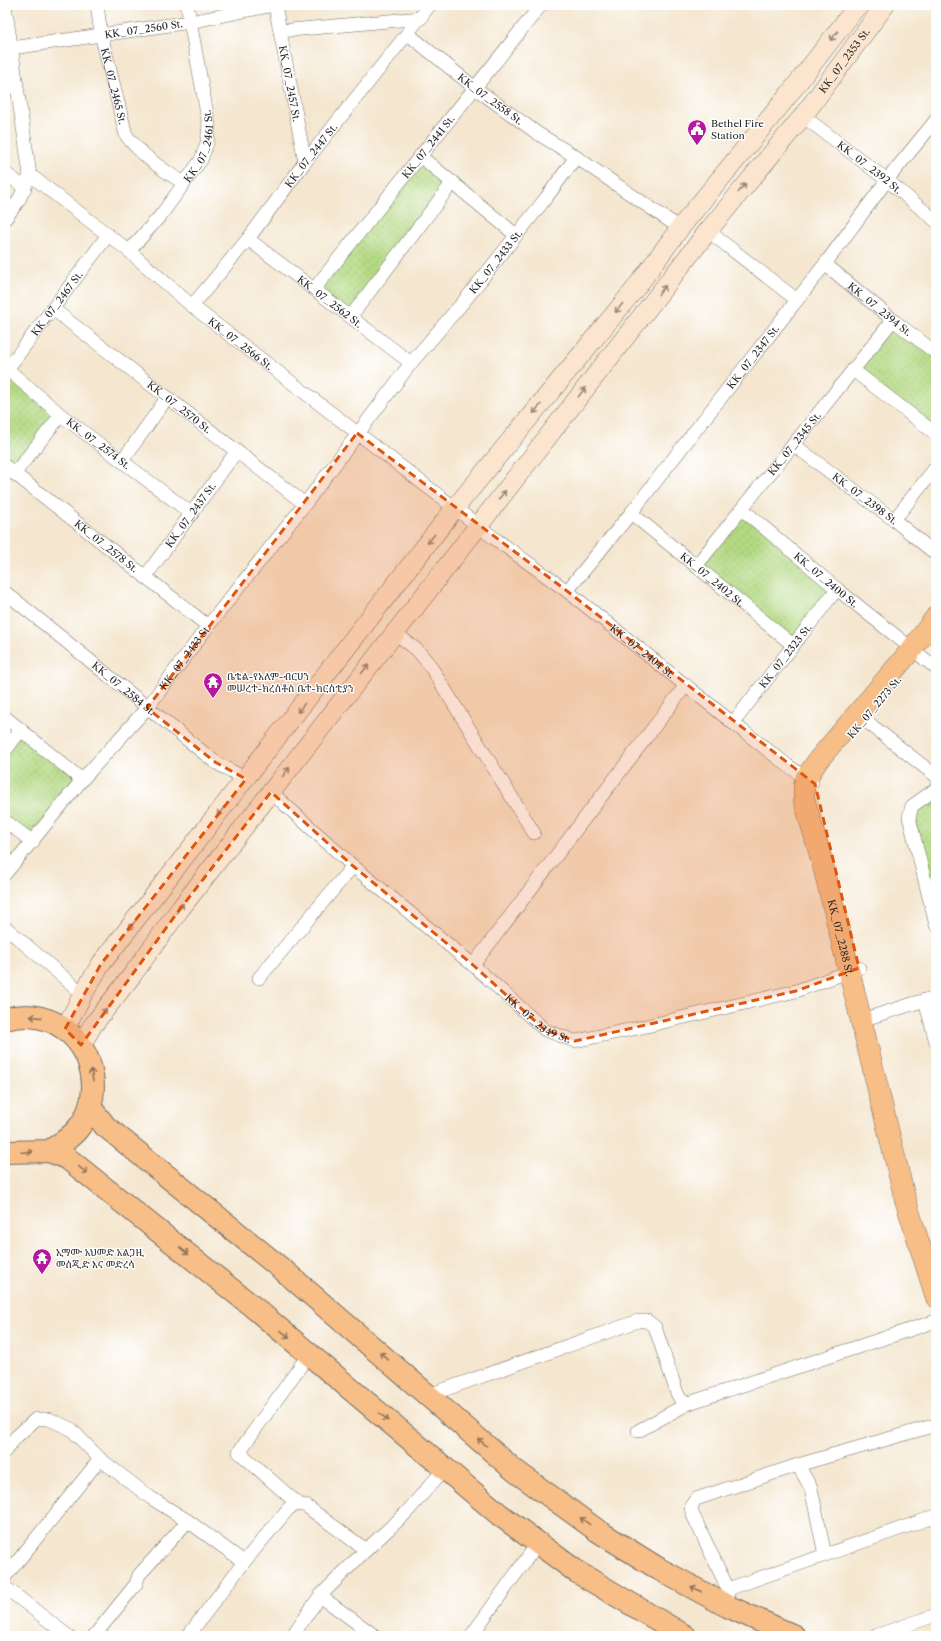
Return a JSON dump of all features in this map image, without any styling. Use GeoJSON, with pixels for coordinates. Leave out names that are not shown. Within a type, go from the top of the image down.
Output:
{"type":"FeatureCollection","features":[{"type":"Feature","properties":{"kind":"highway"},"geometry":{"type":"LineString","coordinates":[[5,1019],[17,1016],[42,1018],[66,1029],[81,1045],[90,1064],[94,1086],[90,1108],[81,1126],[67,1141],[50,1151]]}},
{"type":"Feature","properties":{"kind":"highway"},"geometry":{"type":"LineString","coordinates":[[90,1108],[105,1126],[283,1270],[514,1470],[598,1531],[659,1569],[728,1597],[771,1632],[794,1636]]}},
{"type":"Feature","properties":{"kind":"highway"},"geometry":{"type":"LineString","coordinates":[[5,1152],[50,1151],[67,1158],[89,1174],[309,1354],[445,1468],[471,1493],[577,1572],[685,1636]]}},
{"type":"Feature","properties":{"kind":"main road"},"geometry":{"type":"LineString","coordinates":[[915,651],[936,617]]}},
{"type":"Feature","properties":{"kind":"main road","name":"KK_07_2273 St."},"geometry":{"type":"LineString","coordinates":[[810,781],[825,766],[860,717],[915,651],[936,632]]}},
{"type":"Feature","properties":{"kind":"main road","name":"KK_07_2288 St."},"geometry":{"type":"LineString","coordinates":[[810,781],[816,798],[831,861],[854,970],[866,1018],[903,1153],[936,1264]]}},
{"type":"Feature","properties":{"kind":"main road","name":"KK_07_2288 St."},"geometry":{"type":"LineString","coordinates":[[866,1018],[905,1199],[936,1297]]}},
{"type":"Feature","properties":{"kind":"street"},"geometry":{"type":"LineString","coordinates":[[5,219],[20,200],[30,175],[16,86],[6,5]]}},
{"type":"Feature","properties":{"kind":"street","name":"KK_07_2465 St."},"geometry":{"type":"LineString","coordinates":[[97,5],[101,34],[126,135],[132,143],[156,165],[184,183]]}},
{"type":"Feature","properties":{"kind":"street","name":"KK_07_2461 St."},"geometry":{"type":"LineString","coordinates":[[129,251],[161,215],[201,160],[208,143],[209,125],[187,5]]}},
{"type":"Feature","properties":{"kind":"street","name":"KK_07_2560 St."},"geometry":{"type":"LineString","coordinates":[[12,48],[190,22],[275,5]]}},
{"type":"Feature","properties":{"kind":"street","name":"KK_07_2457 St."},"geometry":{"type":"LineString","coordinates":[[275,5],[305,162]]}},
{"type":"Feature","properties":{"kind":"street","name":"KK_07_2447 St."},"geometry":{"type":"LineString","coordinates":[[192,306],[248,239],[305,162],[430,5]]}},
{"type":"Feature","properties":{"kind":"street","name":"KK_07_2441 St."},"geometry":{"type":"LineString","coordinates":[[314,288],[540,5]]}},
{"type":"Feature","properties":{"kind":"street"},"geometry":{"type":"LineString","coordinates":[[66,1029],[83,994],[101,964],[455,508],[635,289],[680,228],[858,5]]}},
{"type":"Feature","properties":{"kind":"street","name":"KK_07_2353 St."},"geometry":{"type":"LineString","coordinates":[[81,1045],[93,1025],[133,974],[180,908],[708,231],[802,116],[885,5]]}},
{"type":"Feature","properties":{"kind":"street"},"geometry":{"type":"LineString","coordinates":[[280,32],[421,18]]}},
{"type":"Feature","properties":{"kind":"street","name":"KK_07_2558 St."},"geometry":{"type":"LineString","coordinates":[[408,34],[475,88],[537,133],[576,157],[680,228]]}},
{"type":"Feature","properties":{"kind":"street"},"geometry":{"type":"LineString","coordinates":[[5,77],[16,86]]}},
{"type":"Feature","properties":{"kind":"street","name":"KK_07_2392 St."},"geometry":{"type":"LineString","coordinates":[[802,116],[887,180],[936,221]]}},
{"type":"Feature","properties":{"kind":"street","name":"KK_07_2347 St."},"geometry":{"type":"LineString","coordinates":[[568,591],[631,513],[825,264],[887,180],[936,120]]}},
{"type":"Feature","properties":{"kind":"street"},"geometry":{"type":"LineString","coordinates":[[420,156],[516,235]]}},
{"type":"Feature","properties":{"kind":"street","name":"KK_07_2433 St."},"geometry":{"type":"LineString","coordinates":[[5,874],[33,842],[82,780],[147,708],[208,626],[306,504],[412,363],[465,300],[546,198],[576,157]]}},
{"type":"Feature","properties":{"kind":"street"},"geometry":{"type":"LineString","coordinates":[[5,173],[25,188]]}},
{"type":"Feature","properties":{"kind":"street","name":"KK_07_2566 St."},"geometry":{"type":"LineString","coordinates":[[30,175],[129,251],[192,306],[478,526]]}},
{"type":"Feature","properties":{"kind":"street"},"geometry":{"type":"LineString","coordinates":[[351,316],[453,182]]}},
{"type":"Feature","properties":{"kind":"street"},"geometry":{"type":"LineString","coordinates":[[705,198],[723,212]]}},
{"type":"Feature","properties":{"kind":"street"},"geometry":{"type":"LineString","coordinates":[[708,231],[797,300]]}},
{"type":"Feature","properties":{"kind":"street","name":"KK_07_2467 St."},"geometry":{"type":"LineString","coordinates":[[6,371],[108,235]]}},
{"type":"Feature","properties":{"kind":"street","name":"KK_07_2562 St."},"geometry":{"type":"LineString","coordinates":[[248,239],[412,363]]}},
{"type":"Feature","properties":{"kind":"street","name":"KK_07_2394 St."},"geometry":{"type":"LineString","coordinates":[[825,264],[936,353]]}},
{"type":"Feature","properties":{"kind":"street","name":"KK_07_2570 St."},"geometry":{"type":"LineString","coordinates":[[53,309],[236,452],[306,504]]}},
{"type":"Feature","properties":{"kind":"street","name":"KK_07_2345 St."},"geometry":{"type":"LineString","coordinates":[[696,566],[893,320]]}},
{"type":"Feature","properties":{"kind":"street"},"geometry":{"type":"LineString","coordinates":[[852,370],[936,434]]}},
{"type":"Feature","properties":{"kind":"street","name":"KK_07_2574 St."},"geometry":{"type":"LineString","coordinates":[[6,371],[61,415],[192,514]]}},
{"type":"Feature","properties":{"kind":"street"},"geometry":{"type":"LineString","coordinates":[[122,461],[168,398]]}},
{"type":"Feature","properties":{"kind":"street"},"geometry":{"type":"LineString","coordinates":[[10,470],[61,415]]}},
{"type":"Feature","properties":{"kind":"street","name":"KK_07_2398 St."},"geometry":{"type":"LineString","coordinates":[[794,445],[894,520],[936,554]]}},
{"type":"Feature","properties":{"kind":"street","name":"KK_07_2437 St."},"geometry":{"type":"LineString","coordinates":[[145,577],[236,452]]}},
{"type":"Feature","properties":{"kind":"street"},"geometry":{"type":"LineString","coordinates":[[894,520],[936,467]]}},
{"type":"Feature","properties":{"kind":"street","name":"KK_07_2578 St."},"geometry":{"type":"LineString","coordinates":[[10,470],[208,626]]}},
{"type":"Feature","properties":{"kind":"street","name":"KK_07_2400 St."},"geometry":{"type":"LineString","coordinates":[[742,509],[837,589],[936,668]]}},
{"type":"Feature","properties":{"kind":"street","name":"KK_07_2402 St."},"geometry":{"type":"LineString","coordinates":[[631,513],[793,645]]}},
{"type":"Feature","properties":{"kind":"street","name":"KK_07_2404 St."},"geometry":{"type":"LineString","coordinates":[[478,526],[568,591],[733,723],[810,781]]}},
{"type":"Feature","properties":{"kind":"street","name":"KK_07_2323 St."},"geometry":{"type":"LineString","coordinates":[[733,723],[837,589]]}},
{"type":"Feature","properties":{"kind":"street","name":"KK_07_2584 St."},"geometry":{"type":"LineString","coordinates":[[5,592],[215,762],[246,779]]}},
{"type":"Feature","properties":{"kind":"street"},"geometry":{"type":"LineString","coordinates":[[394,632],[417,650],[430,664],[534,833]]}},
{"type":"Feature","properties":{"kind":"street"},"geometry":{"type":"LineString","coordinates":[[473,965],[686,685]]}},
{"type":"Feature","properties":{"kind":"street"},"geometry":{"type":"LineString","coordinates":[[5,717],[82,780]]}},
{"type":"Feature","properties":{"kind":"street"},"geometry":{"type":"LineString","coordinates":[[860,717],[936,776]]}},
{"type":"Feature","properties":{"kind":"street"},"geometry":{"type":"LineString","coordinates":[[5,751],[21,730]]}},
{"type":"Feature","properties":{"kind":"street"},"geometry":{"type":"LineString","coordinates":[[935,917],[909,817],[910,809],[916,802],[936,789]]}},
{"type":"Feature","properties":{"kind":"street","name":"KK_07_2349 St."},"geometry":{"type":"LineString","coordinates":[[271,792],[353,866],[473,965],[545,1030],[558,1036],[575,1041],[638,1028],[796,991],[854,970]]}},
{"type":"Feature","properties":{"kind":"street"},"geometry":{"type":"LineString","coordinates":[[5,821],[33,842]]}},
{"type":"Feature","properties":{"kind":"street"},"geometry":{"type":"LineString","coordinates":[[259,978],[353,866]]}},
{"type":"Feature","properties":{"kind":"street"},"geometry":{"type":"LineString","coordinates":[[5,927],[83,994]]}},
{"type":"Feature","properties":{"kind":"street"},"geometry":{"type":"LineString","coordinates":[[866,1018],[930,999],[936,1042]]}},
{"type":"Feature","properties":{"kind":"street"},"geometry":{"type":"LineString","coordinates":[[429,1395],[638,1321],[647,1321],[655,1327],[677,1393],[682,1402],[689,1403]]}},
{"type":"Feature","properties":{"kind":"street"},"geometry":{"type":"LineString","coordinates":[[638,1431],[689,1403],[936,1322]]}},
{"type":"Feature","properties":{"kind":"street"},"geometry":{"type":"LineString","coordinates":[[309,1354],[239,1452],[298,1504],[312,1509],[366,1550]]}},
{"type":"Feature","properties":{"kind":"street"},"geometry":{"type":"LineString","coordinates":[[5,1452],[16,1436],[36,1419],[48,1419],[71,1429],[100,1459],[151,1498],[188,1521],[244,1562]]}},
{"type":"Feature","properties":{"kind":"street"},"geometry":{"type":"LineString","coordinates":[[936,1425],[798,1465],[696,1499],[692,1506],[692,1513],[728,1597],[826,1555],[936,1516]]}},
{"type":"Feature","properties":{"kind":"street"},"geometry":{"type":"LineString","coordinates":[[5,1577],[100,1459]]}},
{"type":"Feature","properties":{"kind":"street"},"geometry":{"type":"LineString","coordinates":[[798,1465],[811,1488],[826,1555]]}},
{"type":"Feature","properties":{"kind":"street"},"geometry":{"type":"LineString","coordinates":[[292,1636],[320,1596],[406,1513],[445,1468]]}},
{"type":"Feature","properties":{"kind":"street"},"geometry":{"type":"LineString","coordinates":[[188,1636],[244,1562],[289,1508],[298,1504]]}},
{"type":"Feature","properties":{"kind":"street"},"geometry":{"type":"LineString","coordinates":[[94,1636],[136,1584],[139,1575],[188,1521]]}},
{"type":"Feature","properties":{"kind":"street"},"geometry":{"type":"LineString","coordinates":[[471,1636],[538,1544]]}},
{"type":"Feature","properties":{"kind":"street"},"geometry":{"type":"LineString","coordinates":[[5,1587],[68,1636]]}},
{"type":"Feature","properties":{"kind":"street"},"geometry":{"type":"LineString","coordinates":[[320,1596],[376,1636]]}},
{"type":"Feature","properties":{"kind":"street"},"geometry":{"type":"LineString","coordinates":[[875,1636],[936,1615]]}},
{"type":"Feature","properties":{"kind":"highlighted area"},"geometry":{"type":"Polygon","coordinates":[[[357,433],[567,591],[815,784],[859,968],[796,991],[575,1041],[545,1030],[473,965],[353,866],[271,792],[180,909],[81,1045],[65,1029],[101,964],[246,779],[215,762],[147,708],[357,433]]]}},
{"type":"Feature","properties":{"kind":"green space"},"geometry":{"type":"Polygon","coordinates":[[[420,156],[453,182],[351,316],[315,288],[420,156]]]}},
{"type":"Feature","properties":{"kind":"green space"},"geometry":{"type":"Polygon","coordinates":[[[893,320],[936,353],[936,434],[853,370],[893,320]]]}},
{"type":"Feature","properties":{"kind":"green space"},"geometry":{"type":"Polygon","coordinates":[[[5,372],[61,415],[14,474],[5,466],[5,372]]]}},
{"type":"Feature","properties":{"kind":"green space"},"geometry":{"type":"Polygon","coordinates":[[[742,509],[837,589],[793,645],[696,566],[742,509]]]}},
{"type":"Feature","properties":{"kind":"green space"},"geometry":{"type":"Polygon","coordinates":[[[21,730],[82,780],[33,842],[5,821],[5,751],[21,730]]]}},
{"type":"Feature","properties":{"kind":"green space"},"geometry":{"type":"Polygon","coordinates":[[[936,789],[936,913],[910,809],[936,789]]]}},
{"type":"Feature","properties":{"kind":"place","name":"Bethel Fire Station"},"geometry":{"type":"Point","coordinates":[697,146]}},
{"type":"Feature","properties":{"kind":"place","name":"ቤቴል-የአለም-ብርሀን መሠረተ-ክረስቶስ ቤተ-ክርስቲያን"},"geometry":{"type":"Point","coordinates":[213,699]}},
{"type":"Feature","properties":{"kind":"place","name":"ኢማሙ አህመድ አልጋዚ መስጂድ እና መድረሳ"},"geometry":{"type":"Point","coordinates":[42,1275]}}]}
